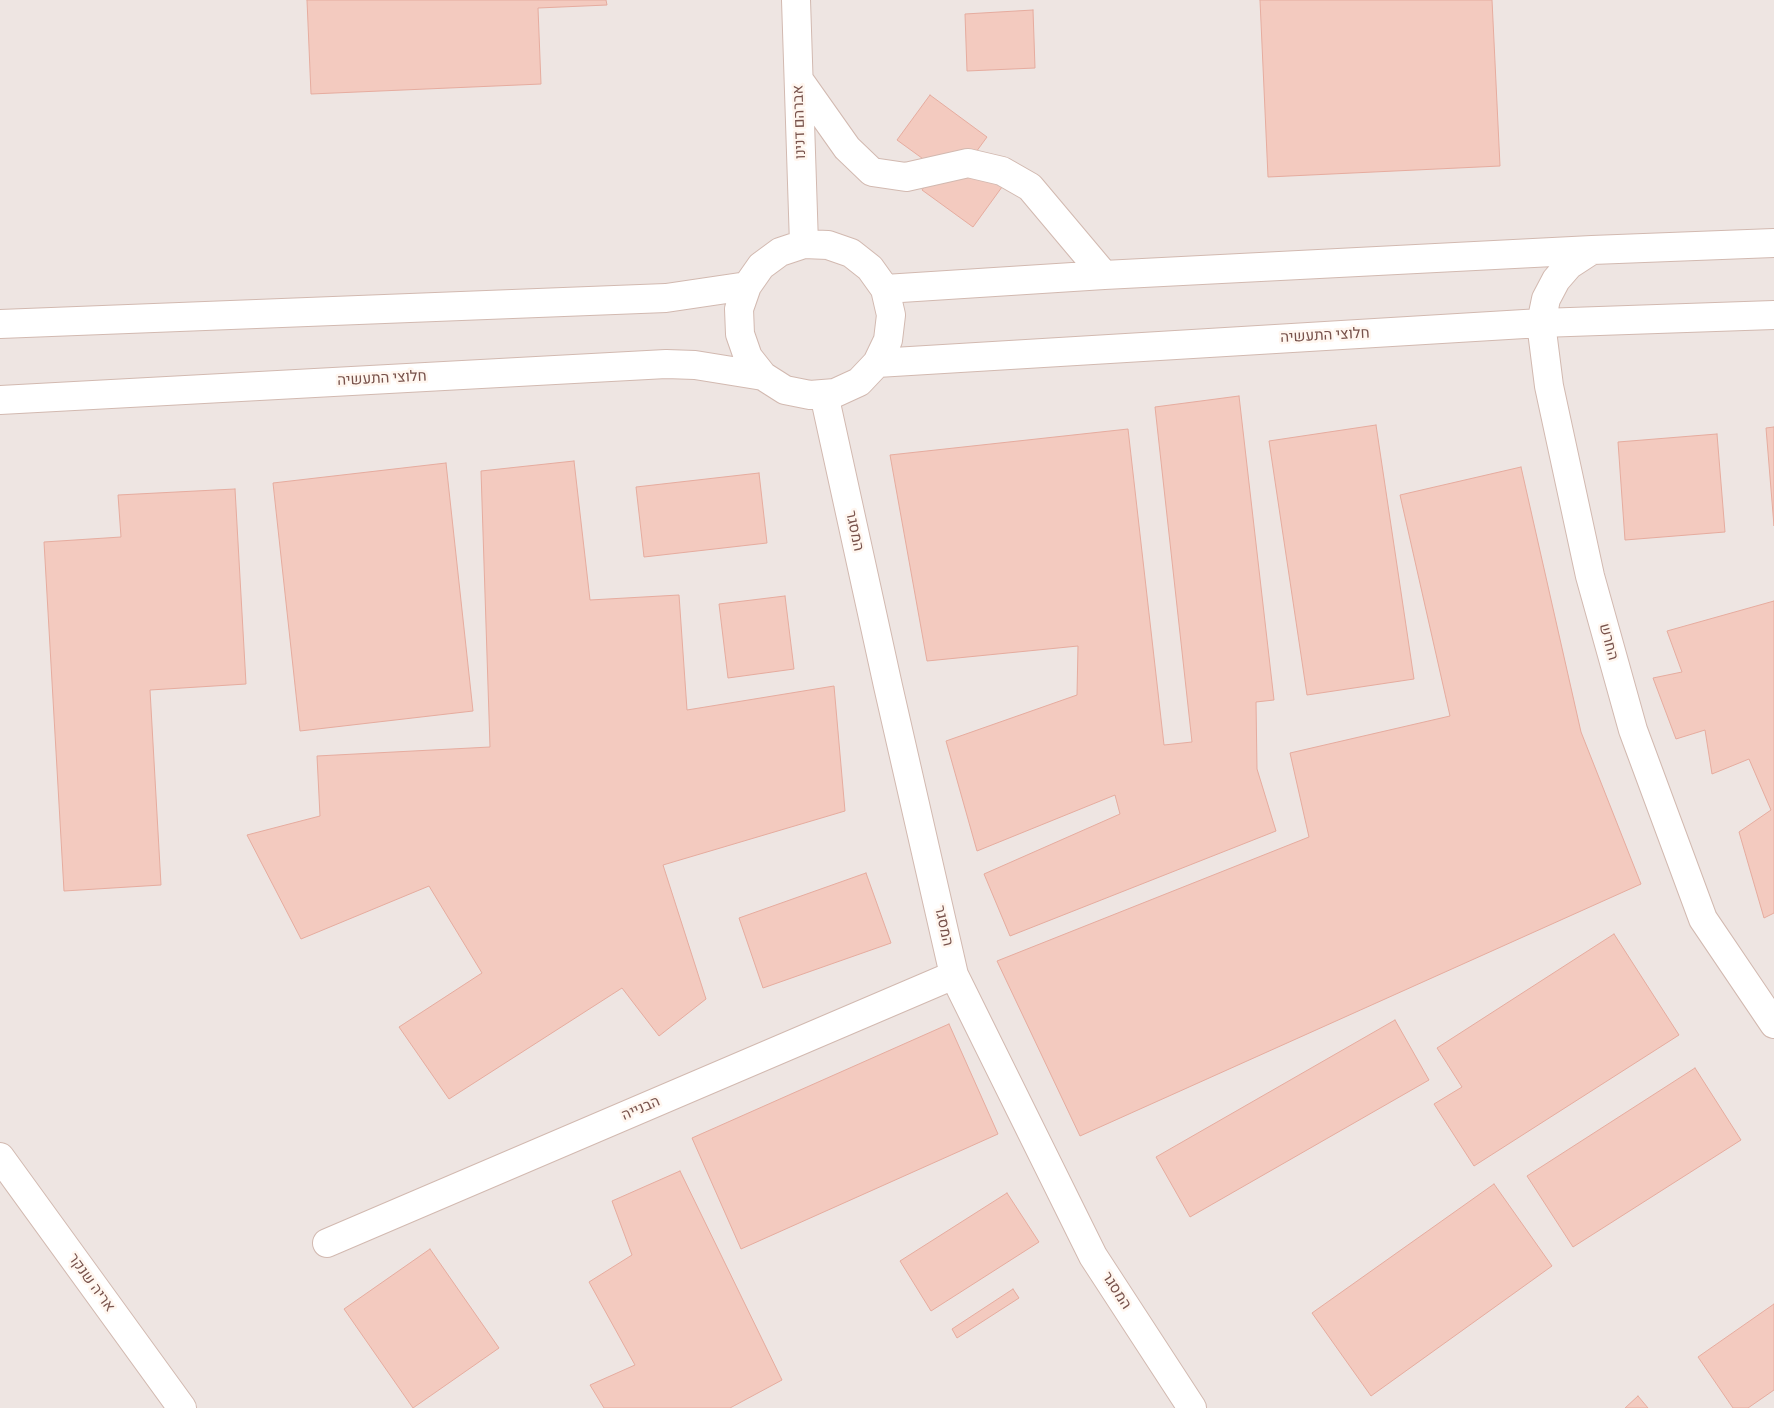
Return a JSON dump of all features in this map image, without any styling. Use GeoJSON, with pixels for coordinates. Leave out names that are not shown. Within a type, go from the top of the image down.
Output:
{"type":"FeatureCollection","features":[{"type":"Feature","properties":{"kind":"street","name":"אברהם דנינו"},"geometry":{"type":"LineString","coordinates":[[796,0],[804,244]]}},
{"type":"Feature","properties":{"kind":"street"},"geometry":{"type":"LineString","coordinates":[[799,80],[847,148],[872,172],[906,177],[968,163],[1002,171],[1030,187],[1104,275]]}},
{"type":"Feature","properties":{"kind":"street","name":"חלוצי התעשיה"},"geometry":{"type":"LineString","coordinates":[[804,244],[828,245],[851,253],[870,268],[884,289],[891,315],[888,340],[877,363],[859,382],[835,393],[810,395],[784,390],[763,376],[748,357],[740,334],[739,310],[747,286],[761,266],[780,252],[804,244]]}},
{"type":"Feature","properties":{"kind":"street"},"geometry":{"type":"LineString","coordinates":[[884,289],[1104,275],[1592,250],[1774,244]]}},
{"type":"Feature","properties":{"kind":"street","name":"החרש"},"geometry":{"type":"LineString","coordinates":[[1592,250],[1569,265],[1556,280],[1546,299],[1541,323],[1549,386],[1590,576],[1633,730],[1703,919],[1774,1024]]}},
{"type":"Feature","properties":{"kind":"street"},"geometry":{"type":"LineString","coordinates":[[0,324],[666,298],[747,286]]}},
{"type":"Feature","properties":{"kind":"street","name":"חלוצי התעשיה"},"geometry":{"type":"LineString","coordinates":[[877,363],[1541,323],[1774,315]]}},
{"type":"Feature","properties":{"kind":"street","name":"חלוצי התעשיה"},"geometry":{"type":"LineString","coordinates":[[0,400],[666,364],[695,365],[763,376]]}},
{"type":"Feature","properties":{"kind":"street","name":"המסגר"},"geometry":{"type":"LineString","coordinates":[[824,394],[954,976],[1094,1256],[1192,1408]]}},
{"type":"Feature","properties":{"kind":"street","name":"הבנייה"},"geometry":{"type":"LineString","coordinates":[[327,1243],[954,976]]}},
{"type":"Feature","properties":{"kind":"street","name":"אריה שנקר"},"geometry":{"type":"LineString","coordinates":[[0,1158],[182,1408]]}},
{"type":"Feature","properties":{"kind":"shaded area"},"geometry":{"type":"Polygon","coordinates":[[[0,0],[1774,0],[1774,1408],[0,1408],[0,0]]]}},
{"type":"Feature","properties":{"kind":"building"},"geometry":{"type":"Polygon","coordinates":[[[307,0],[606,0],[607,5],[538,8],[541,84],[311,94],[307,0]]]}},
{"type":"Feature","properties":{"kind":"building"},"geometry":{"type":"Polygon","coordinates":[[[1260,0],[1492,0],[1500,166],[1268,177],[1260,0]]]}},
{"type":"Feature","properties":{"kind":"building"},"geometry":{"type":"Polygon","coordinates":[[[1033,10],[1035,68],[967,71],[965,14],[1033,10]]]}},
{"type":"Feature","properties":{"kind":"building"},"geometry":{"type":"Polygon","coordinates":[[[930,95],[987,137],[968,163],[1002,187],[973,227],[922,190],[937,169],[897,140],[930,95]]]}},
{"type":"Feature","properties":{"kind":"building"},"geometry":{"type":"Polygon","coordinates":[[[1239,396],[1274,700],[1256,702],[1257,769],[1276,831],[1010,936],[984,874],[1120,814],[1115,795],[977,851],[946,741],[1077,695],[1078,646],[927,661],[890,455],[1128,429],[1164,745],[1192,742],[1155,407],[1239,396]]]}},
{"type":"Feature","properties":{"kind":"building"},"geometry":{"type":"Polygon","coordinates":[[[1376,425],[1414,679],[1307,695],[1269,441],[1376,425]]]}},
{"type":"Feature","properties":{"kind":"building"},"geometry":{"type":"Polygon","coordinates":[[[1774,427],[1774,526],[1766,428],[1774,427]]]}},
{"type":"Feature","properties":{"kind":"building"},"geometry":{"type":"Polygon","coordinates":[[[1717,434],[1725,532],[1625,540],[1618,442],[1717,434]]]}},
{"type":"Feature","properties":{"kind":"building"},"geometry":{"type":"Polygon","coordinates":[[[574,461],[590,600],[679,595],[687,710],[834,686],[845,811],[663,865],[706,999],[659,1036],[622,988],[449,1099],[399,1027],[482,973],[429,886],[301,939],[247,835],[320,816],[317,756],[490,747],[481,471],[574,461]]]}},
{"type":"Feature","properties":{"kind":"building"},"geometry":{"type":"Polygon","coordinates":[[[446,463],[473,711],[300,731],[273,483],[446,463]]]}},
{"type":"Feature","properties":{"kind":"building"},"geometry":{"type":"Polygon","coordinates":[[[1521,467],[1581,732],[1641,884],[1080,1136],[997,961],[1309,837],[1290,753],[1450,716],[1400,495],[1521,467]]]}},
{"type":"Feature","properties":{"kind":"building"},"geometry":{"type":"Polygon","coordinates":[[[759,473],[767,543],[644,557],[636,487],[759,473]]]}},
{"type":"Feature","properties":{"kind":"building"},"geometry":{"type":"Polygon","coordinates":[[[235,489],[246,684],[150,690],[161,885],[64,891],[44,542],[121,537],[118,495],[235,489]]]}},
{"type":"Feature","properties":{"kind":"building"},"geometry":{"type":"Polygon","coordinates":[[[785,596],[794,669],[728,678],[719,604],[785,596]]]}},
{"type":"Feature","properties":{"kind":"building"},"geometry":{"type":"Polygon","coordinates":[[[1774,601],[1774,913],[1764,918],[1739,832],[1771,810],[1749,759],[1712,774],[1705,730],[1676,739],[1653,678],[1682,672],[1667,631],[1774,601]]]}},
{"type":"Feature","properties":{"kind":"building"},"geometry":{"type":"Polygon","coordinates":[[[866,873],[891,943],[763,988],[739,918],[866,873]]]}},
{"type":"Feature","properties":{"kind":"building"},"geometry":{"type":"Polygon","coordinates":[[[1614,934],[1679,1035],[1474,1166],[1434,1104],[1462,1087],[1437,1048],[1614,934]]]}},
{"type":"Feature","properties":{"kind":"building"},"geometry":{"type":"Polygon","coordinates":[[[1395,1020],[1429,1080],[1190,1217],[1156,1157],[1395,1020]]]}},
{"type":"Feature","properties":{"kind":"building"},"geometry":{"type":"Polygon","coordinates":[[[949,1024],[998,1134],[741,1249],[692,1138],[949,1024]]]}},
{"type":"Feature","properties":{"kind":"building"},"geometry":{"type":"Polygon","coordinates":[[[1695,1068],[1741,1140],[1573,1247],[1527,1176],[1695,1068]]]}},
{"type":"Feature","properties":{"kind":"building"},"geometry":{"type":"Polygon","coordinates":[[[680,1171],[782,1380],[730,1408],[604,1408],[590,1385],[635,1365],[589,1282],[632,1255],[612,1201],[680,1171]]]}},
{"type":"Feature","properties":{"kind":"building"},"geometry":{"type":"Polygon","coordinates":[[[1494,1184],[1552,1266],[1371,1396],[1312,1313],[1494,1184]]]}},
{"type":"Feature","properties":{"kind":"building"},"geometry":{"type":"Polygon","coordinates":[[[1007,1193],[1039,1242],[931,1311],[900,1261],[1007,1193]]]}},
{"type":"Feature","properties":{"kind":"building"},"geometry":{"type":"Polygon","coordinates":[[[430,1249],[499,1348],[413,1408],[344,1309],[430,1249]]]}},
{"type":"Feature","properties":{"kind":"building"},"geometry":{"type":"Polygon","coordinates":[[[1013,1289],[1019,1298],[957,1338],[952,1329],[1013,1289]]]}},
{"type":"Feature","properties":{"kind":"building"},"geometry":{"type":"Polygon","coordinates":[[[1774,1304],[1774,1390],[1748,1408],[1733,1408],[1698,1357],[1774,1304]]]}},
{"type":"Feature","properties":{"kind":"building"},"geometry":{"type":"Polygon","coordinates":[[[1638,1396],[1648,1408],[1625,1408],[1638,1396]]]}}]}
